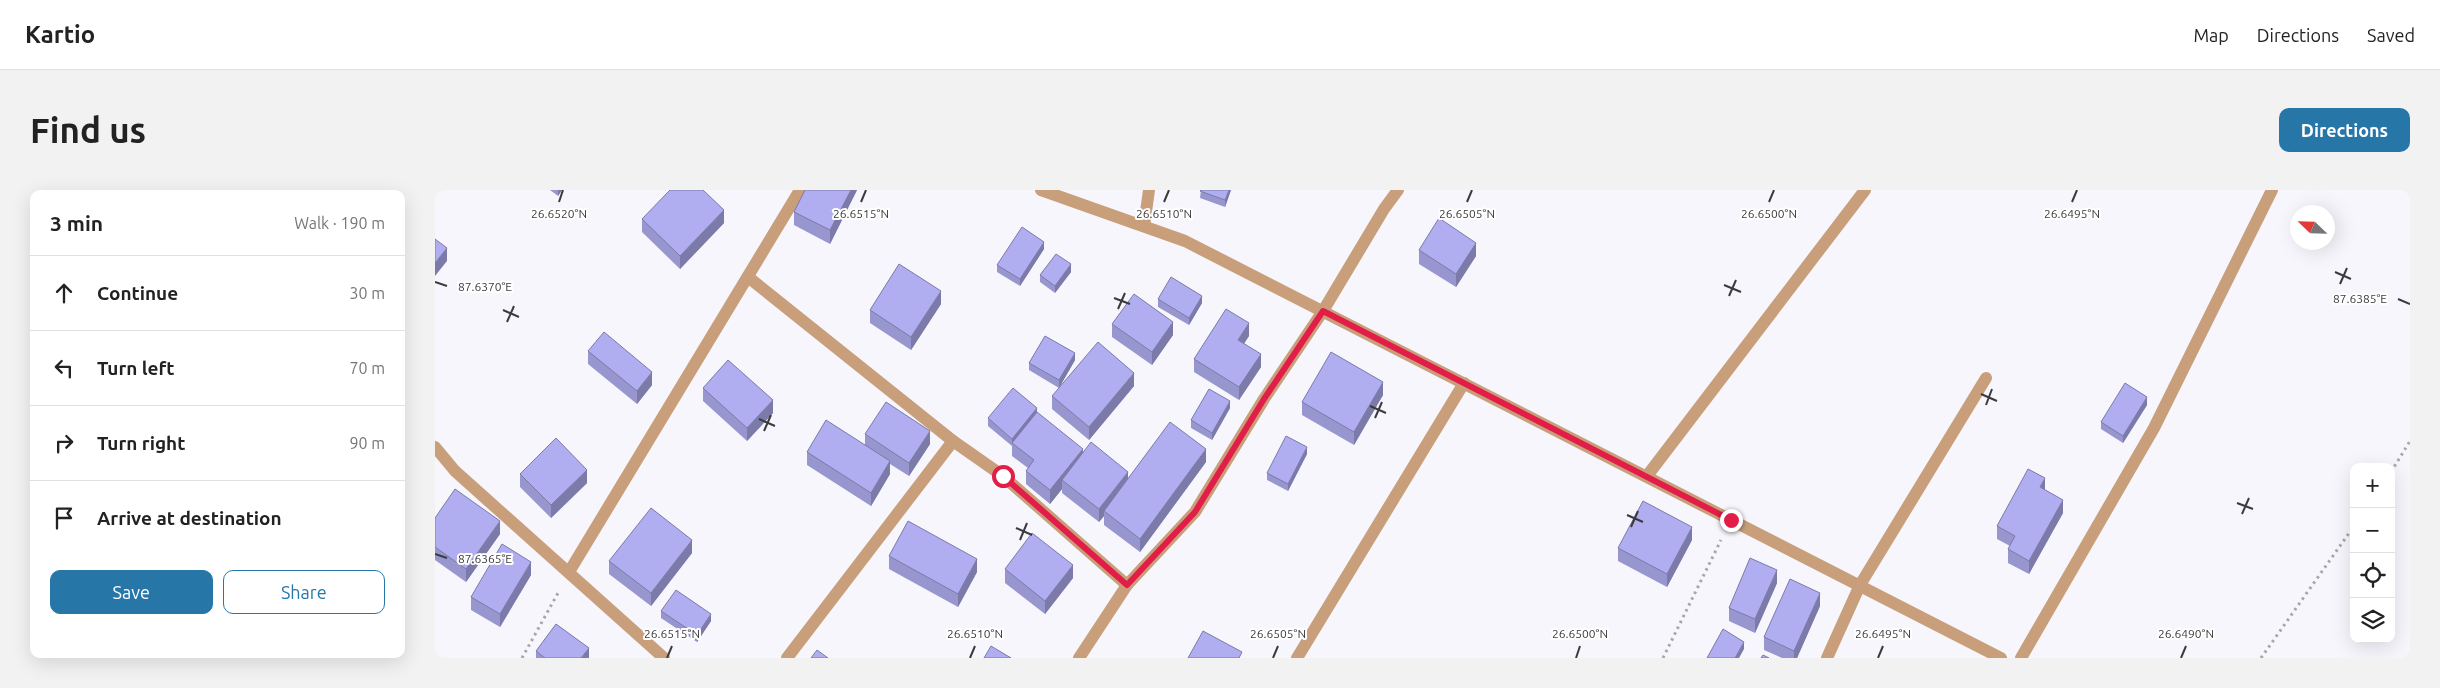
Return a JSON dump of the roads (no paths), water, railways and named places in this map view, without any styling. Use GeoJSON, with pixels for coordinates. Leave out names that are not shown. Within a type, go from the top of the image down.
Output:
{"type":"FeatureCollection","features":[{"type":"Feature","properties":{"kind":"street"},"geometry":{"type":"LineString","coordinates":[[569,572],[800,190]]}},
{"type":"Feature","properties":{"kind":"street"},"geometry":{"type":"LineString","coordinates":[[1041,190],[1185,241],[1860,585],[1996,657]]}},
{"type":"Feature","properties":{"kind":"street"},"geometry":{"type":"LineString","coordinates":[[1144,226],[1149,190]]}},
{"type":"Feature","properties":{"kind":"street"},"geometry":{"type":"LineString","coordinates":[[1079,658],[1127,585],[1195,512],[1264,399],[1323,311],[1397,190]]}},
{"type":"Feature","properties":{"kind":"street"},"geometry":{"type":"LineString","coordinates":[[1647,476],[1865,190]]}},
{"type":"Feature","properties":{"kind":"street"},"geometry":{"type":"LineString","coordinates":[[2021,658],[2154,428],[2272,190]]}},
{"type":"Feature","properties":{"kind":"street"},"geometry":{"type":"LineString","coordinates":[[748,277],[953,441],[1003,476],[1127,585]]}},
{"type":"Feature","properties":{"kind":"street"},"geometry":{"type":"LineString","coordinates":[[1827,658],[1860,585],[1986,378]]}},
{"type":"Feature","properties":{"kind":"street"},"geometry":{"type":"LineString","coordinates":[[1297,658],[1465,383]]}},
{"type":"Feature","properties":{"kind":"street"},"geometry":{"type":"LineString","coordinates":[[787,658],[953,441]]}},
{"type":"Feature","properties":{"kind":"street"},"geometry":{"type":"LineString","coordinates":[[435,447],[455,471],[664,658]]}}]}
